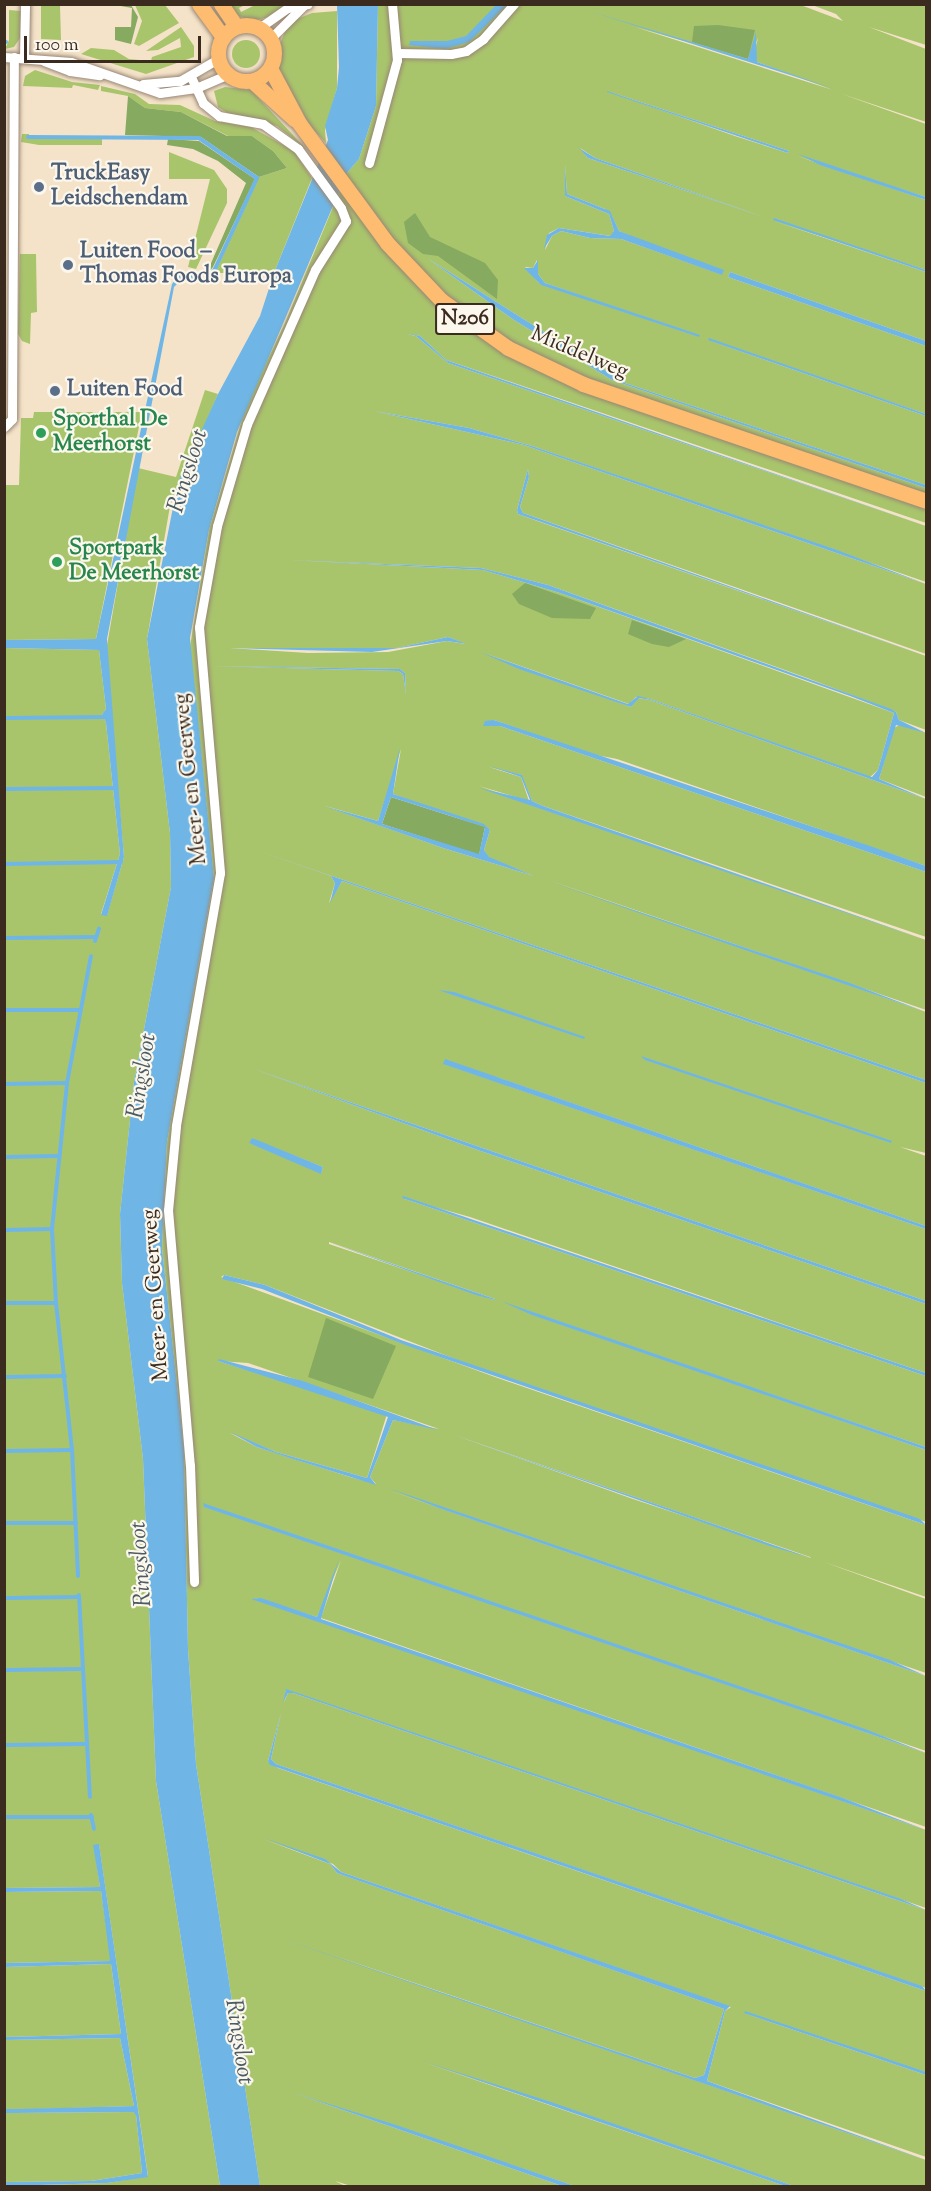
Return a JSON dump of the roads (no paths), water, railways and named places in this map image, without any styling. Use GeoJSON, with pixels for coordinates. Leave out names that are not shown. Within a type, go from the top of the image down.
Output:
{"type":"FeatureCollection","features":[{"type":"Feature","properties":{"kind":"main road"},"geometry":{"type":"LineString","coordinates":[[199,4],[223,37]]}},
{"type":"Feature","properties":{"kind":"main road"},"geometry":{"type":"LineString","coordinates":[[220,4],[236,26],[265,34]]}},
{"type":"Feature","properties":{"kind":"main road"},"geometry":{"type":"LineString","coordinates":[[227,75],[218,59],[223,37],[236,26]]}},
{"type":"Feature","properties":{"kind":"main road","name":"N206"},"geometry":{"type":"LineString","coordinates":[[265,34],[274,49],[270,68]]}},
{"type":"Feature","properties":{"kind":"main road"},"geometry":{"type":"LineString","coordinates":[[252,81],[270,68]]}},
{"type":"Feature","properties":{"kind":"main road","name":"Middelweg"},"geometry":{"type":"LineString","coordinates":[[270,68],[299,123],[387,243],[441,300],[524,357],[583,384],[927,501]]}},
{"type":"Feature","properties":{"kind":"main road","name":"N206"},"geometry":{"type":"LineString","coordinates":[[227,75],[252,81]]}},
{"type":"Feature","properties":{"kind":"main road","name":"Middelweg"},"geometry":{"type":"LineString","coordinates":[[252,81],[299,123]]}},
{"type":"Feature","properties":{"kind":"street"},"geometry":{"type":"LineString","coordinates":[[4,427],[12,419],[14,57],[25,4]]}},
{"type":"Feature","properties":{"kind":"street"},"geometry":{"type":"LineString","coordinates":[[369,162],[398,53],[392,4]]}},
{"type":"Feature","properties":{"kind":"street"},"geometry":{"type":"LineString","coordinates":[[398,53],[451,54],[466,51],[483,39],[514,4]]}},
{"type":"Feature","properties":{"kind":"street"},"geometry":{"type":"LineString","coordinates":[[265,34],[305,5]]}},
{"type":"Feature","properties":{"kind":"street"},"geometry":{"type":"LineString","coordinates":[[265,34],[288,8],[305,5]]}},
{"type":"Feature","properties":{"kind":"street"},"geometry":{"type":"LineString","coordinates":[[14,57],[42,60],[69,71],[103,75],[138,84],[160,93],[196,88],[227,75]]}},
{"type":"Feature","properties":{"kind":"street"},"geometry":{"type":"LineString","coordinates":[[138,84],[170,83],[191,76],[218,59]]}},
{"type":"Feature","properties":{"kind":"street","name":"Meer- en Geerweg"},"geometry":{"type":"LineString","coordinates":[[191,76],[203,103],[219,116],[263,124],[282,135],[313,169],[345,215],[345,227],[315,270],[240,446],[217,526],[199,627],[220,873],[176,1126],[168,1210],[189,1446],[194,1582]]}},
{"type":"Feature","properties":{"kind":"water"},"geometry":{"type":"Polygon","coordinates":[[[497,4],[507,5],[469,42],[445,49],[409,45],[410,41],[447,41],[466,36],[497,4]]]}},
{"type":"Feature","properties":{"kind":"water","name":"Ringsloot"},"geometry":{"type":"Polygon","coordinates":[[[337,5],[378,5],[376,106],[359,159],[347,173],[237,432],[209,530],[190,638],[214,878],[167,1142],[162,1248],[184,1448],[188,1649],[196,1764],[260,2186],[220,2186],[156,1781],[143,1459],[122,1283],[120,1214],[134,1082],[171,887],[170,833],[147,639],[178,482],[218,394],[260,316],[274,273],[328,140],[325,126],[337,88],[339,67],[337,5]]]}},
{"type":"Feature","properties":{"kind":"water"},"geometry":{"type":"Polygon","coordinates":[[[589,11],[748,59],[756,32],[757,62],[834,89],[589,11]]]}},
{"type":"Feature","properties":{"kind":"water"},"geometry":{"type":"Polygon","coordinates":[[[607,91],[789,151],[788,153],[607,91]]]}},
{"type":"Feature","properties":{"kind":"water"},"geometry":{"type":"Polygon","coordinates":[[[579,148],[595,158],[764,217],[588,158],[579,148]]]}},
{"type":"Feature","properties":{"kind":"water"},"geometry":{"type":"Polygon","coordinates":[[[798,154],[926,197],[926,200],[820,165],[798,154]]]}},
{"type":"Feature","properties":{"kind":"water"},"geometry":{"type":"Polygon","coordinates":[[[565,165],[567,194],[610,211],[619,231],[724,270],[722,275],[621,239],[590,238],[561,231],[552,236],[544,249],[547,235],[559,228],[610,236],[614,231],[609,214],[565,196],[565,165]]]}},
{"type":"Feature","properties":{"kind":"water"},"geometry":{"type":"Polygon","coordinates":[[[774,218],[926,270],[926,272],[773,220],[774,218]]]}},
{"type":"Feature","properties":{"kind":"water"},"geometry":{"type":"Polygon","coordinates":[[[427,258],[625,383],[926,485],[926,488],[612,380],[514,320],[427,258]]]}},
{"type":"Feature","properties":{"kind":"water"},"geometry":{"type":"Polygon","coordinates":[[[538,260],[538,274],[545,283],[700,335],[699,337],[541,285],[524,268],[533,268],[538,260]]]}},
{"type":"Feature","properties":{"kind":"water"},"geometry":{"type":"Polygon","coordinates":[[[730,272],[926,341],[926,346],[728,277],[730,272]]]}},
{"type":"Feature","properties":{"kind":"water"},"geometry":{"type":"Polygon","coordinates":[[[180,273],[196,275],[192,281],[182,279],[174,287],[107,639],[124,857],[107,916],[101,915],[120,854],[106,723],[102,714],[106,709],[99,650],[5,648],[5,640],[96,639],[172,284],[180,273]]]}},
{"type":"Feature","properties":{"kind":"water"},"geometry":{"type":"Polygon","coordinates":[[[406,333],[420,336],[446,360],[926,526],[448,363],[416,336],[406,333]]]}},
{"type":"Feature","properties":{"kind":"water"},"geometry":{"type":"Polygon","coordinates":[[[709,338],[926,414],[926,416],[708,340],[709,338]]]}},
{"type":"Feature","properties":{"kind":"water"},"geometry":{"type":"Polygon","coordinates":[[[374,411],[469,428],[532,446],[837,550],[926,584],[524,445],[374,411]]]}},
{"type":"Feature","properties":{"kind":"water"},"geometry":{"type":"Polygon","coordinates":[[[528,469],[529,477],[520,507],[523,513],[926,656],[518,514],[517,510],[528,469]]]}},
{"type":"Feature","properties":{"kind":"water"},"geometry":{"type":"Polygon","coordinates":[[[289,560],[481,568],[548,585],[891,709],[896,712],[899,720],[926,733],[896,725],[879,779],[926,799],[650,700],[639,698],[631,707],[519,669],[480,652],[628,704],[638,696],[650,699],[872,777],[878,770],[894,713],[850,696],[560,593],[483,570],[289,560]]]}},
{"type":"Feature","properties":{"kind":"water"},"geometry":{"type":"Polygon","coordinates":[[[448,637],[467,644],[447,641],[372,652],[230,648],[397,648],[448,637]]]}},
{"type":"Feature","properties":{"kind":"water"},"geometry":{"type":"Polygon","coordinates":[[[212,666],[400,669],[405,673],[406,694],[403,674],[398,671],[212,666]]]}},
{"type":"Feature","properties":{"kind":"water"},"geometry":{"type":"Polygon","coordinates":[[[494,720],[873,847],[926,866],[926,872],[500,726],[483,726],[485,721],[494,720]]]}},
{"type":"Feature","properties":{"kind":"water"},"geometry":{"type":"Polygon","coordinates":[[[400,748],[393,794],[484,824],[490,830],[484,850],[489,857],[534,876],[443,848],[324,806],[378,821],[400,748]],[[391,797],[382,824],[479,854],[485,827],[391,797]]]}},
{"type":"Feature","properties":{"kind":"water"},"geometry":{"type":"Polygon","coordinates":[[[489,766],[522,775],[532,801],[543,806],[926,940],[479,788],[530,800],[521,777],[489,766]]]}},
{"type":"Feature","properties":{"kind":"water"},"geometry":{"type":"Polygon","coordinates":[[[227,840],[926,1080],[926,1083],[342,881],[330,903],[335,883],[331,876],[227,840]]]}},
{"type":"Feature","properties":{"kind":"water"},"geometry":{"type":"Polygon","coordinates":[[[545,880],[847,982],[926,1012],[725,943],[545,880]]]}},
{"type":"Feature","properties":{"kind":"water"},"geometry":{"type":"Polygon","coordinates":[[[438,990],[454,992],[585,1037],[584,1039],[438,990]]]}},
{"type":"Feature","properties":{"kind":"water"},"geometry":{"type":"Polygon","coordinates":[[[641,1056],[892,1141],[891,1143],[645,1060],[641,1056]]]}},
{"type":"Feature","properties":{"kind":"water"},"geometry":{"type":"Polygon","coordinates":[[[445,1059],[926,1226],[926,1229],[443,1064],[445,1059]]]}},
{"type":"Feature","properties":{"kind":"water"},"geometry":{"type":"Polygon","coordinates":[[[251,1068],[926,1301],[926,1304],[472,1148],[251,1068]]]}},
{"type":"Feature","properties":{"kind":"water"},"geometry":{"type":"Polygon","coordinates":[[[252,1138],[323,1167],[321,1174],[249,1143],[252,1138]]]}},
{"type":"Feature","properties":{"kind":"water"},"geometry":{"type":"Polygon","coordinates":[[[403,1196],[926,1373],[926,1376],[402,1198],[403,1196]]]}},
{"type":"Feature","properties":{"kind":"water"},"geometry":{"type":"Polygon","coordinates":[[[328,1242],[495,1299],[495,1300],[476,1295],[328,1242]]]}},
{"type":"Feature","properties":{"kind":"water"},"geometry":{"type":"Polygon","coordinates":[[[224,1275],[265,1285],[401,1340],[920,1519],[926,1525],[408,1346],[262,1289],[222,1279],[224,1275]]]}},
{"type":"Feature","properties":{"kind":"water"},"geometry":{"type":"Polygon","coordinates":[[[501,1301],[926,1447],[926,1450],[532,1315],[501,1301]]]}},
{"type":"Feature","properties":{"kind":"water"},"geometry":{"type":"Polygon","coordinates":[[[219,1359],[303,1381],[438,1430],[393,1420],[370,1477],[376,1485],[290,1458],[257,1447],[230,1432],[276,1452],[367,1478],[388,1417],[218,1361],[219,1359]]]}},
{"type":"Feature","properties":{"kind":"water"},"geometry":{"type":"Polygon","coordinates":[[[453,1435],[685,1514],[811,1558],[770,1546],[453,1435]]]}},
{"type":"Feature","properties":{"kind":"water"},"geometry":{"type":"Polygon","coordinates":[[[388,1488],[890,1660],[926,1676],[439,1508],[388,1488]]]}},
{"type":"Feature","properties":{"kind":"water"},"geometry":{"type":"Polygon","coordinates":[[[203,1503],[865,1729],[926,1753],[204,1507],[203,1503]]]}},
{"type":"Feature","properties":{"kind":"water"},"geometry":{"type":"Polygon","coordinates":[[[339,1559],[321,1619],[843,1798],[926,1830],[251,1599],[261,1598],[317,1617],[339,1559]]]}},
{"type":"Feature","properties":{"kind":"water"},"geometry":{"type":"Polygon","coordinates":[[[286,1689],[901,1899],[926,1910],[293,1693],[288,1693],[283,1703],[286,1689]]]}},
{"type":"Feature","properties":{"kind":"water"},"geometry":{"type":"Polygon","coordinates":[[[281,1713],[271,1759],[276,1764],[922,1986],[926,1991],[270,1765],[268,1761],[281,1713]]]}},
{"type":"Feature","properties":{"kind":"water"},"geometry":{"type":"Polygon","coordinates":[[[264,1838],[325,1859],[341,1872],[730,2006],[725,2011],[707,2081],[926,2160],[274,1936],[695,2078],[704,2075],[724,2009],[337,1873],[330,1864],[264,1838]]]}},
{"type":"Feature","properties":{"kind":"water"},"geometry":{"type":"Polygon","coordinates":[[[99,1844],[148,2177],[107,2183],[5,2186],[5,2182],[91,2181],[142,2173],[136,2115],[133,2112],[13,2113],[17,2109],[134,2106],[120,2038],[5,2040],[5,2037],[121,2034],[111,1964],[5,1967],[5,1963],[110,1961],[101,1891],[5,1892],[5,1888],[100,1887],[93,1845],[99,1844]]]}},
{"type":"Feature","properties":{"kind":"water"},"geometry":{"type":"Polygon","coordinates":[[[745,2011],[926,2072],[926,2075],[744,2013],[745,2011]]]}},
{"type":"Feature","properties":{"kind":"water"},"geometry":{"type":"Polygon","coordinates":[[[422,2061],[551,2102],[794,2186],[785,2186],[422,2061]]]}},
{"type":"Feature","properties":{"kind":"water"},"geometry":{"type":"Polygon","coordinates":[[[294,2093],[396,2125],[575,2186],[562,2186],[294,2093]]]}},
{"type":"Feature","properties":{"kind":"waterway"},"geometry":{"type":"LineString","coordinates":[[28,137],[199,138],[257,178],[215,269],[204,282]]}},
{"type":"Feature","properties":{"kind":"waterway"},"geometry":{"type":"LineString","coordinates":[[4,718],[106,717]]}},
{"type":"Feature","properties":{"kind":"waterway"},"geometry":{"type":"LineString","coordinates":[[4,789],[114,788]]}},
{"type":"Feature","properties":{"kind":"waterway"},"geometry":{"type":"LineString","coordinates":[[4,864],[121,862]]}},
{"type":"Feature","properties":{"kind":"waterway"},"geometry":{"type":"LineString","coordinates":[[95,941],[99,929]]}},
{"type":"Feature","properties":{"kind":"waterway"},"geometry":{"type":"LineString","coordinates":[[4,938],[94,937]]}},
{"type":"Feature","properties":{"kind":"waterway"},"geometry":{"type":"LineString","coordinates":[[78,1576],[72,1450],[56,1303],[52,1229],[67,1083],[91,956]]}},
{"type":"Feature","properties":{"kind":"waterway"},"geometry":{"type":"LineString","coordinates":[[4,1010],[80,1010]]}},
{"type":"Feature","properties":{"kind":"waterway"},"geometry":{"type":"LineString","coordinates":[[4,1084],[67,1083]]}},
{"type":"Feature","properties":{"kind":"waterway"},"geometry":{"type":"LineString","coordinates":[[4,1157],[57,1156]]}},
{"type":"Feature","properties":{"kind":"waterway"},"geometry":{"type":"LineString","coordinates":[[4,1230],[52,1229]]}},
{"type":"Feature","properties":{"kind":"waterway"},"geometry":{"type":"LineString","coordinates":[[4,1303],[56,1303]]}},
{"type":"Feature","properties":{"kind":"waterway"},"geometry":{"type":"LineString","coordinates":[[4,1377],[65,1376]]}},
{"type":"Feature","properties":{"kind":"waterway"},"geometry":{"type":"LineString","coordinates":[[4,1451],[72,1450]]}},
{"type":"Feature","properties":{"kind":"waterway"},"geometry":{"type":"LineString","coordinates":[[4,1523],[76,1523]]}},
{"type":"Feature","properties":{"kind":"waterway"},"geometry":{"type":"LineString","coordinates":[[79,1595],[90,1797]]}},
{"type":"Feature","properties":{"kind":"waterway"},"geometry":{"type":"LineString","coordinates":[[4,1598],[79,1597]]}},
{"type":"Feature","properties":{"kind":"waterway"},"geometry":{"type":"LineString","coordinates":[[4,1670],[80,1669]]}},
{"type":"Feature","properties":{"kind":"waterway"},"geometry":{"type":"LineString","coordinates":[[4,1745],[84,1744]]}},
{"type":"Feature","properties":{"kind":"waterway"},"geometry":{"type":"LineString","coordinates":[[91,1815],[94,1829]]}},
{"type":"Feature","properties":{"kind":"waterway"},"geometry":{"type":"LineString","coordinates":[[4,1817],[92,1817]]}},
{"type":"Feature","properties":{"kind":"waterway"},"geometry":{"type":"LineString","coordinates":[[4,2111],[19,2111]]}},
{"type":"Feature","properties":{"kind":"place","name":"TruckEasy Leidschendam"},"geometry":{"type":"Point","coordinates":[39,187]}},
{"type":"Feature","properties":{"kind":"place","name":"Luiten Food – Thomas Foods Europa"},"geometry":{"type":"Point","coordinates":[68,265]}},
{"type":"Feature","properties":{"kind":"place","name":"Luiten Food"},"geometry":{"type":"Point","coordinates":[55,391]}},
{"type":"Feature","properties":{"kind":"place","name":"Sporthal De Meerhorst"},"geometry":{"type":"Point","coordinates":[41,433]}},
{"type":"Feature","properties":{"kind":"place","name":"Sportpark De Meerhorst"},"geometry":{"type":"Point","coordinates":[57,562]}}]}
